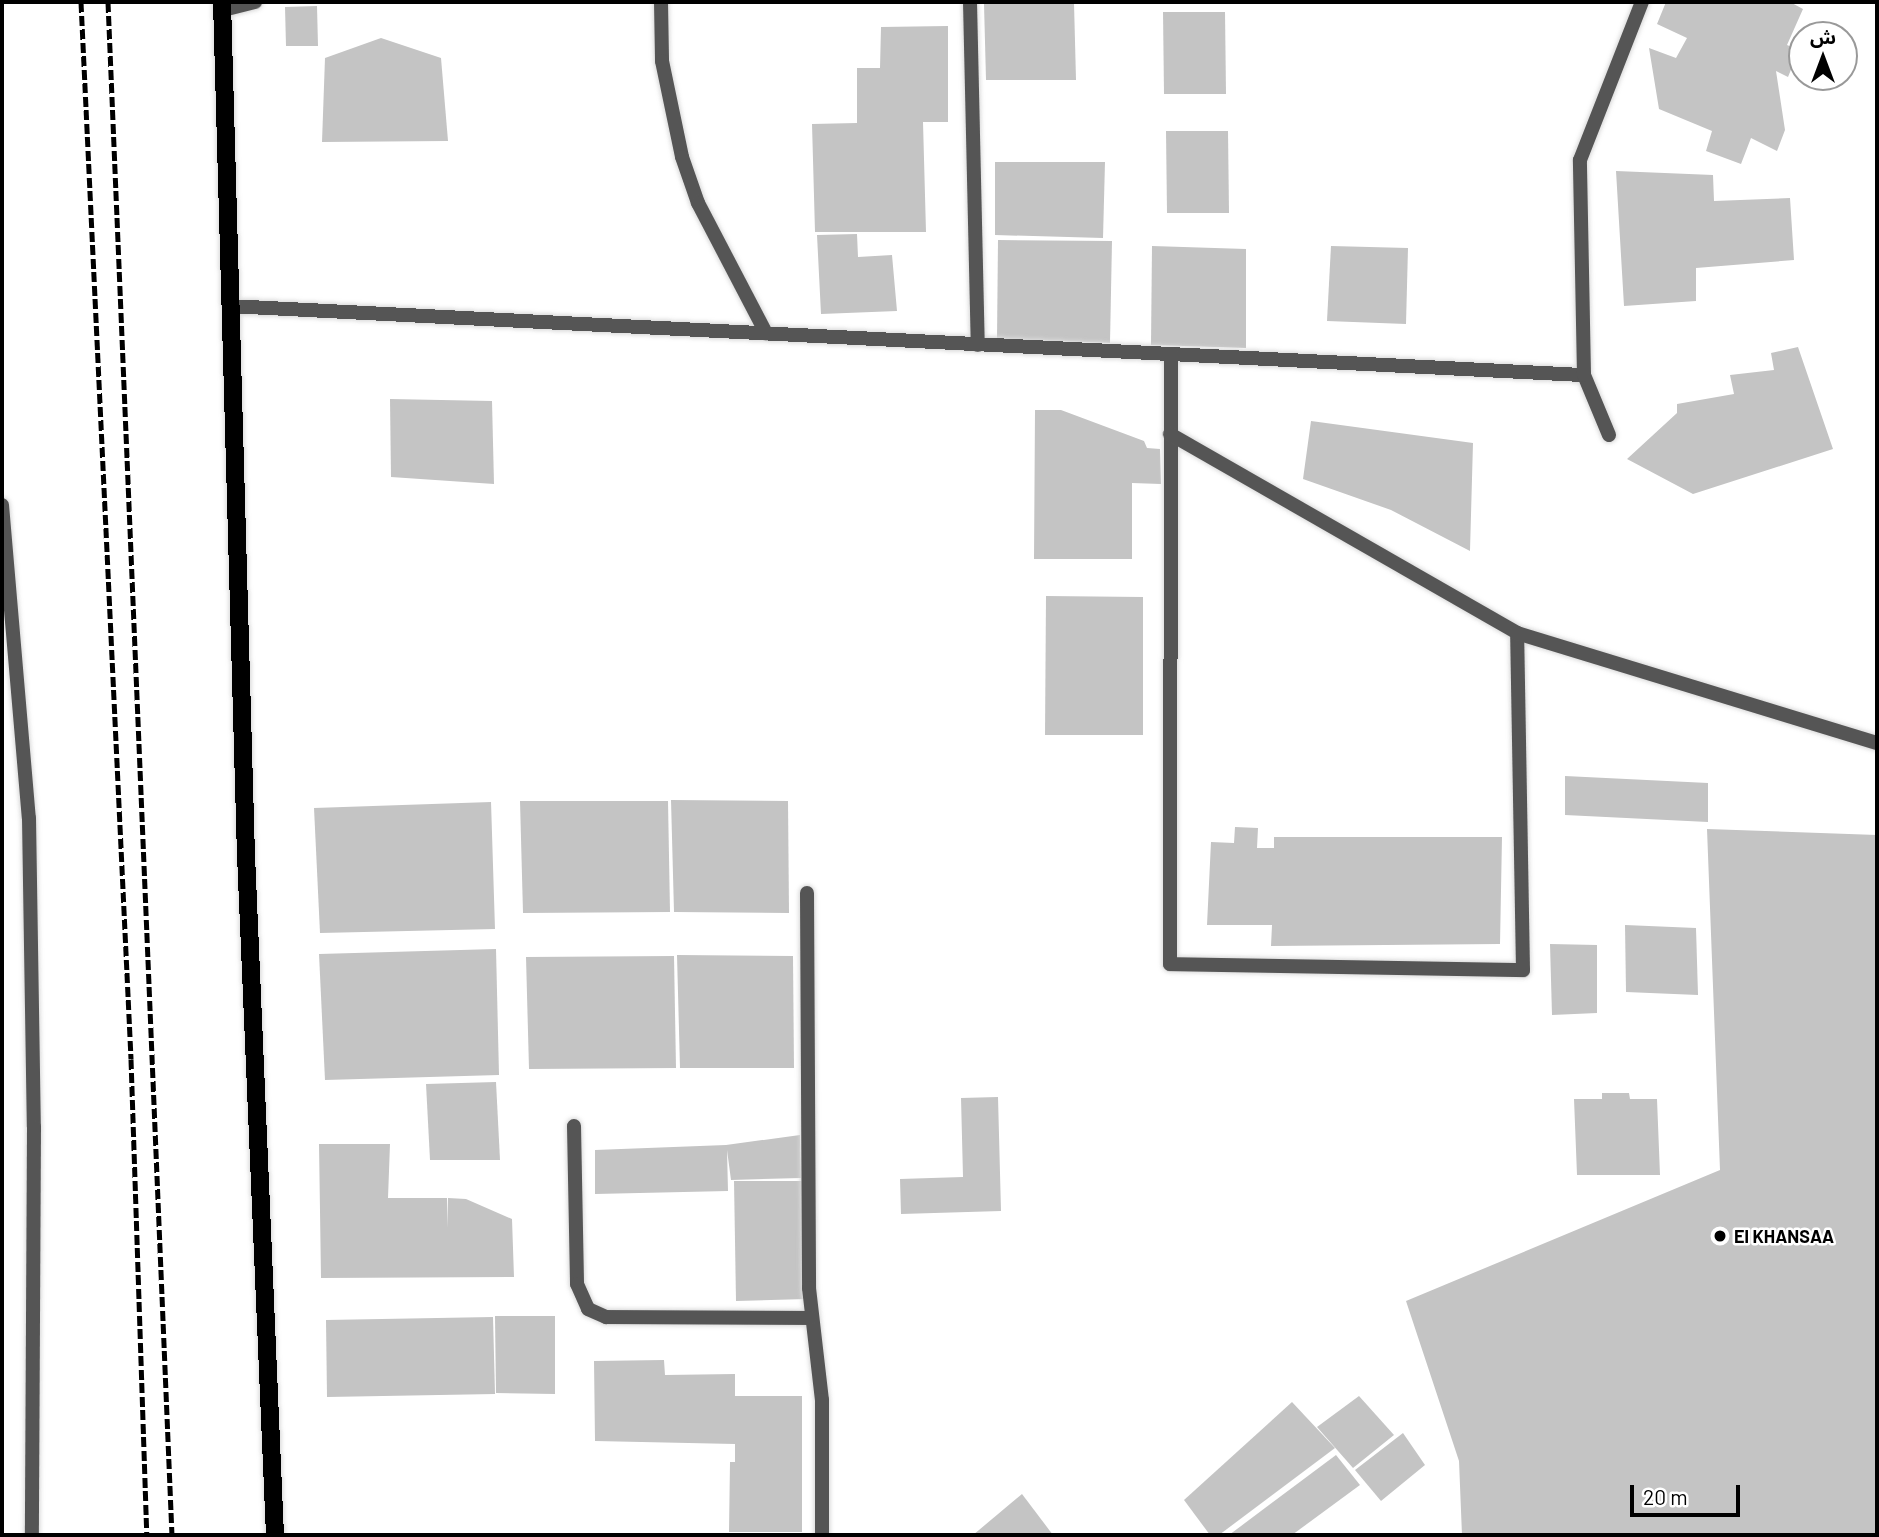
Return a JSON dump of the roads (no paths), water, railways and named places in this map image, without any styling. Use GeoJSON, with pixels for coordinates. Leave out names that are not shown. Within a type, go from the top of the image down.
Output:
{"type":"FeatureCollection","features":[{"type":"Feature","properties":{"kind":"main road"},"geometry":{"type":"LineString","coordinates":[[223,6],[229,306],[275,1535]]}},
{"type":"Feature","properties":{"kind":"street"},"geometry":{"type":"LineString","coordinates":[[223,6],[255,2]]}},
{"type":"Feature","properties":{"kind":"street"},"geometry":{"type":"LineString","coordinates":[[661,2],[662,61],[682,157],[698,202],[766,333]]}},
{"type":"Feature","properties":{"kind":"street"},"geometry":{"type":"LineString","coordinates":[[970,2],[978,345]]}},
{"type":"Feature","properties":{"kind":"street"},"geometry":{"type":"LineString","coordinates":[[1609,435],[1584,374],[1580,160],[1642,2]]}},
{"type":"Feature","properties":{"kind":"street"},"geometry":{"type":"LineString","coordinates":[[229,306],[1584,374]]}},
{"type":"Feature","properties":{"kind":"street"},"geometry":{"type":"LineString","coordinates":[[1171,354],[1170,964],[1523,970],[1517,633]]}},
{"type":"Feature","properties":{"kind":"street"},"geometry":{"type":"LineString","coordinates":[[1170,434],[1517,633],[1877,743]]}},
{"type":"Feature","properties":{"kind":"street"},"geometry":{"type":"LineString","coordinates":[[2,505],[29,818],[34,1127],[32,1535]]}},
{"type":"Feature","properties":{"kind":"street"},"geometry":{"type":"LineString","coordinates":[[807,893],[810,1318],[822,1400],[822,1535]]}},
{"type":"Feature","properties":{"kind":"street"},"geometry":{"type":"LineString","coordinates":[[574,1126],[577,1284],[588,1308],[606,1317],[810,1318]]}},
{"type":"Feature","properties":{"kind":"railway"},"geometry":{"type":"LineString","coordinates":[[81,2],[131,1059],[147,1535]]}},
{"type":"Feature","properties":{"kind":"railway"},"geometry":{"type":"LineString","coordinates":[[108,2],[172,1535]]}},
{"type":"Feature","properties":{"kind":"place","name":"El KHANSAA"},"geometry":{"type":"Point","coordinates":[1720,1236]}}]}
